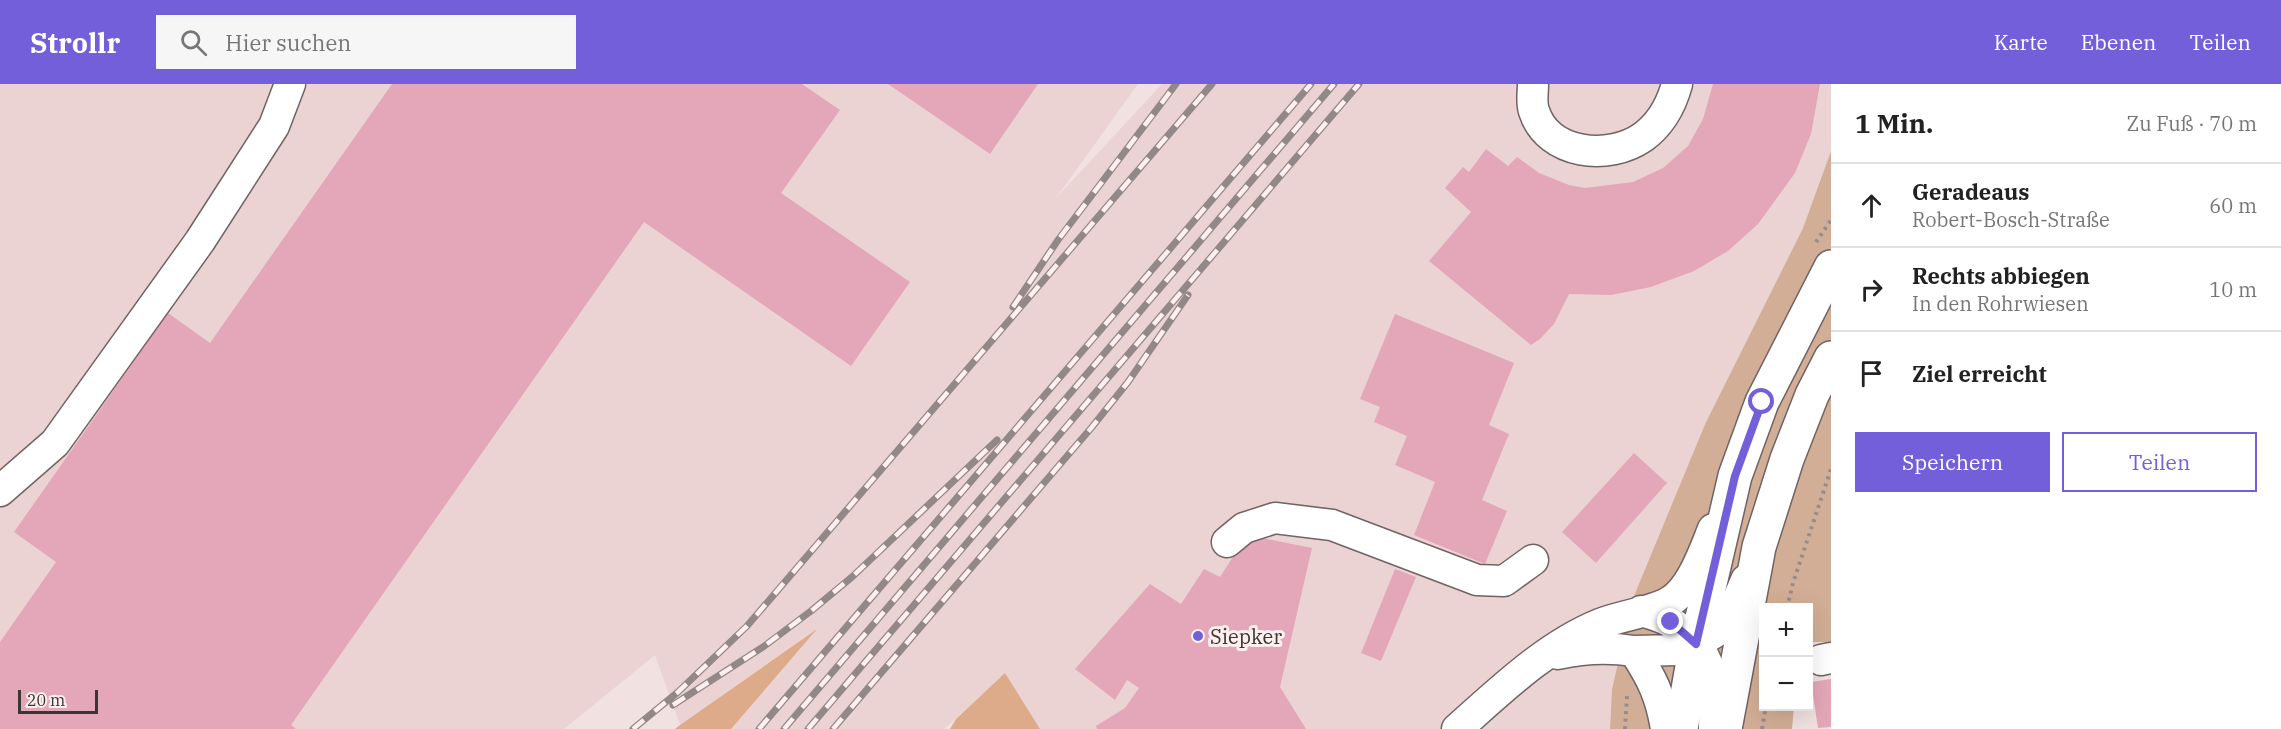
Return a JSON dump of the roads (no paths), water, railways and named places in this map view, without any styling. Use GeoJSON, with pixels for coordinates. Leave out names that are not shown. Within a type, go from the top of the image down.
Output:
{"type":"FeatureCollection","features":[{"type":"Feature","properties":{"kind":"main road"},"geometry":{"type":"LineString","coordinates":[[1681,729],[1696,644],[1735,476],[1762,402],[1831,267]]}},
{"type":"Feature","properties":{"kind":"main road"},"geometry":{"type":"LineString","coordinates":[[1725,729],[1759,547],[1787,459],[1812,395],[1831,358]]}},
{"type":"Feature","properties":{"kind":"street"},"geometry":{"type":"LineString","coordinates":[[0,491],[55,443],[200,241],[274,126],[290,84]]}},
{"type":"Feature","properties":{"kind":"street"},"geometry":{"type":"LineString","coordinates":[[1533,84],[1533,109],[1541,126],[1557,141],[1588,151],[1622,147],[1642,137],[1665,114],[1677,84]]}},
{"type":"Feature","properties":{"kind":"street"},"geometry":{"type":"LineString","coordinates":[[1457,729],[1541,659],[1599,624],[1669,602],[1683,589],[1701,559],[1735,476]]}},
{"type":"Feature","properties":{"kind":"street"},"geometry":{"type":"LineString","coordinates":[[1227,542],[1244,528],[1275,518],[1332,525],[1477,580],[1504,581],[1533,560]]}},
{"type":"Feature","properties":{"kind":"street"},"geometry":{"type":"LineString","coordinates":[[1541,659],[1579,649],[1611,647],[1634,651],[1678,650],[1696,644],[1719,630],[1732,613],[1759,547]]}},
{"type":"Feature","properties":{"kind":"street"},"geometry":{"type":"LineString","coordinates":[[1641,611],[1671,622],[1696,644],[1710,667],[1715,693],[1714,729]]}},
{"type":"Feature","properties":{"kind":"street"},"geometry":{"type":"LineString","coordinates":[[1634,651],[1650,675],[1662,704],[1666,729]]}},
{"type":"Feature","properties":{"kind":"railway"},"geometry":{"type":"LineString","coordinates":[[1013,307],[1058,240],[1176,84]]}},
{"type":"Feature","properties":{"kind":"railway"},"geometry":{"type":"LineString","coordinates":[[633,729],[678,692],[747,626],[1212,84]]}},
{"type":"Feature","properties":{"kind":"railway"},"geometry":{"type":"LineString","coordinates":[[759,729],[1311,84]]}},
{"type":"Feature","properties":{"kind":"railway"},"geometry":{"type":"LineString","coordinates":[[784,729],[1334,84]]}},
{"type":"Feature","properties":{"kind":"railway"},"geometry":{"type":"LineString","coordinates":[[808,729],[1359,84]]}},
{"type":"Feature","properties":{"kind":"railway"},"geometry":{"type":"LineString","coordinates":[[833,729],[1092,427],[1128,382],[1188,295]]}},
{"type":"Feature","properties":{"kind":"railway"},"geometry":{"type":"LineString","coordinates":[[673,705],[763,647],[811,611],[852,577],[997,440]]}},
{"type":"Feature","properties":{"kind":"place","name":"Siepker"},"geometry":{"type":"Point","coordinates":[1198,636]}}]}
